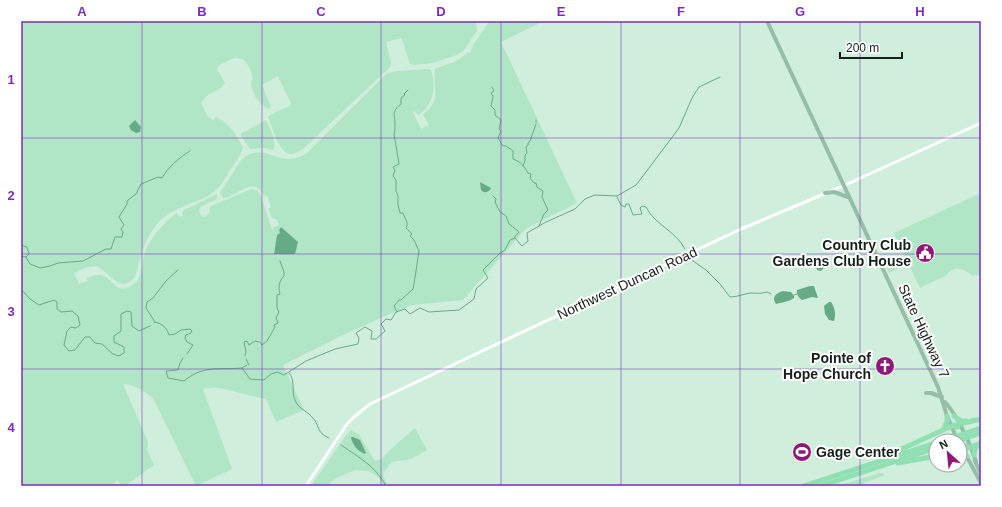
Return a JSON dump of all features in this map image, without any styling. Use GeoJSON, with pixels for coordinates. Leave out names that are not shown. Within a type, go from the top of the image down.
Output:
{"type":"FeatureCollection","features":[{"type":"Feature","properties":{"kind":"highway"},"geometry":{"type":"LineString","coordinates":[[942,430],[946,426],[948,416]]}},
{"type":"Feature","properties":{"kind":"highway"},"geometry":{"type":"LineString","coordinates":[[956,424],[981,419]]}},
{"type":"Feature","properties":{"kind":"highway"},"geometry":{"type":"LineString","coordinates":[[855,469],[962,421],[969,422]]}},
{"type":"Feature","properties":{"kind":"highway"},"geometry":{"type":"LineString","coordinates":[[968,435],[981,428]]}},
{"type":"Feature","properties":{"kind":"highway"},"geometry":{"type":"LineString","coordinates":[[974,433],[981,433]]}},
{"type":"Feature","properties":{"kind":"highway"},"geometry":{"type":"LineString","coordinates":[[968,447],[979,444]]}},
{"type":"Feature","properties":{"kind":"highway"},"geometry":{"type":"LineString","coordinates":[[974,455],[975,448],[979,444]]}},
{"type":"Feature","properties":{"kind":"highway"},"geometry":{"type":"LineString","coordinates":[[804,486],[928,446]]}},
{"type":"Feature","properties":{"kind":"highway"},"geometry":{"type":"LineString","coordinates":[[821,486],[928,451]]}},
{"type":"Feature","properties":{"kind":"highway"},"geometry":{"type":"LineString","coordinates":[[881,466],[928,457]]}},
{"type":"Feature","properties":{"kind":"main road","name":"State Highway 7"},"geometry":{"type":"LineString","coordinates":[[767,21],[943,399]]}},
{"type":"Feature","properties":{"kind":"main road"},"geometry":{"type":"LineString","coordinates":[[825,193],[834,192],[848,197]]}},
{"type":"Feature","properties":{"kind":"main road"},"geometry":{"type":"LineString","coordinates":[[926,393],[931,393],[943,399],[950,407],[959,433]]}},
{"type":"Feature","properties":{"kind":"main road"},"geometry":{"type":"LineString","coordinates":[[943,399],[948,416],[956,424],[956,433]]}},
{"type":"Feature","properties":{"kind":"main road"},"geometry":{"type":"LineString","coordinates":[[946,409],[956,424],[959,433]]}},
{"type":"Feature","properties":{"kind":"main road"},"geometry":{"type":"LineString","coordinates":[[968,451],[974,455],[981,474]]}},
{"type":"Feature","properties":{"kind":"main road"},"geometry":{"type":"LineString","coordinates":[[968,453],[976,462]]}},
{"type":"Feature","properties":{"kind":"main road"},"geometry":{"type":"LineString","coordinates":[[968,458],[981,483]]}},
{"type":"Feature","properties":{"kind":"street","name":"Northwest Duncan Road"},"geometry":{"type":"LineString","coordinates":[[306,486],[348,424],[370,404],[741,229],[843,186],[981,123]]}},
{"type":"Feature","properties":{"kind":"shaded area"},"geometry":{"type":"Polygon","coordinates":[[[25,21],[476,21],[477,31],[464,50],[457,55],[432,63],[410,64],[401,38],[386,42],[391,63],[390,67],[303,149],[293,154],[287,153],[279,145],[268,116],[291,105],[278,77],[262,85],[271,107],[269,109],[258,101],[254,93],[251,85],[251,81],[253,80],[246,62],[240,58],[234,58],[218,66],[217,69],[225,83],[222,87],[208,95],[201,102],[207,116],[213,120],[216,117],[229,126],[243,147],[223,182],[208,196],[177,209],[157,224],[146,243],[135,277],[130,282],[125,284],[120,283],[97,266],[85,268],[74,273],[79,284],[88,281],[87,278],[99,275],[105,277],[119,288],[122,289],[131,286],[139,279],[147,247],[164,224],[177,213],[180,217],[183,216],[182,212],[184,210],[217,194],[217,199],[200,207],[199,211],[201,216],[205,217],[210,213],[209,208],[211,206],[253,189],[258,191],[261,196],[272,230],[274,227],[279,225],[277,220],[271,217],[269,209],[271,207],[268,197],[264,195],[260,189],[256,187],[249,187],[225,198],[223,198],[220,193],[241,160],[248,155],[260,152],[290,159],[306,154],[386,74],[397,71],[431,70],[433,76],[433,89],[430,101],[418,115],[415,111],[413,112],[421,129],[429,125],[423,115],[433,104],[435,98],[435,69],[456,61],[468,52],[470,53],[473,45],[490,21],[544,21],[501,42],[577,203],[527,228],[463,300],[412,305],[343,335],[283,365],[304,410],[276,422],[266,399],[215,387],[203,389],[232,469],[196,486],[153,398],[136,387],[123,384],[148,442],[147,450],[154,465],[125,486],[121,485],[118,481],[115,481],[114,486],[21,486],[21,25],[25,21]],[[281,227],[279,230],[280,233],[277,235],[274,253],[296,250],[298,242],[281,227]]]}},
{"type":"Feature","properties":{"kind":"shaded area"},"geometry":{"type":"Polygon","coordinates":[[[135,120],[141,127],[140,132],[136,133],[131,130],[129,126],[135,120]]]}},
{"type":"Feature","properties":{"kind":"shaded area"},"geometry":{"type":"Polygon","coordinates":[[[266,120],[271,130],[274,149],[250,149],[240,134],[266,120]]]}},
{"type":"Feature","properties":{"kind":"shaded area"},"geometry":{"type":"Polygon","coordinates":[[[480,182],[491,188],[490,190],[487,192],[482,191],[480,182]]]}},
{"type":"Feature","properties":{"kind":"shaded area"},"geometry":{"type":"Polygon","coordinates":[[[981,193],[981,275],[974,275],[973,277],[964,270],[956,269],[920,288],[908,263],[889,273],[887,269],[906,259],[894,233],[981,193]]]}},
{"type":"Feature","properties":{"kind":"shaded area"},"geometry":{"type":"Polygon","coordinates":[[[281,227],[298,242],[295,254],[274,254],[277,235],[280,233],[279,230],[281,227]]]}},
{"type":"Feature","properties":{"kind":"shaded area"},"geometry":{"type":"Polygon","coordinates":[[[816,261],[820,261],[825,265],[821,271],[817,270],[815,264],[816,261]]]}},
{"type":"Feature","properties":{"kind":"shaded area"},"geometry":{"type":"Polygon","coordinates":[[[814,286],[818,298],[812,297],[802,300],[798,296],[797,290],[814,286]]]}},
{"type":"Feature","properties":{"kind":"shaded area"},"geometry":{"type":"Polygon","coordinates":[[[783,291],[791,292],[794,298],[776,304],[774,297],[783,291]]]}},
{"type":"Feature","properties":{"kind":"shaded area"},"geometry":{"type":"Polygon","coordinates":[[[831,302],[834,309],[834,321],[829,320],[825,314],[824,306],[831,302]]]}},
{"type":"Feature","properties":{"kind":"shaded area"},"geometry":{"type":"Polygon","coordinates":[[[415,428],[427,450],[411,459],[392,462],[383,473],[388,486],[383,486],[377,476],[369,471],[355,470],[338,477],[326,486],[311,486],[351,430],[359,435],[375,461],[381,459],[415,428]]]}},
{"type":"Feature","properties":{"kind":"shaded area"},"geometry":{"type":"Polygon","coordinates":[[[351,437],[360,440],[366,453],[365,454],[356,447],[351,437]]]}},
{"type":"Feature","properties":{"kind":"shaded area"},"geometry":{"type":"Polygon","coordinates":[[[880,473],[885,475],[856,486],[837,486],[880,473]]]}},
{"type":"Feature","properties":{"kind":"waterway"},"geometry":{"type":"LineString","coordinates":[[617,196],[636,185],[655,160],[679,128],[692,98],[699,87],[720,77]]}},
{"type":"Feature","properties":{"kind":"waterway"},"geometry":{"type":"LineString","coordinates":[[492,87],[494,91],[491,93],[493,96],[491,106],[495,110],[495,115],[501,120],[499,129],[501,131],[498,138],[503,146],[506,146],[513,151],[513,159],[524,166],[528,173],[531,174],[530,178],[534,183],[536,183],[537,187],[543,191],[542,197],[548,210],[544,214],[539,226]]}},
{"type":"Feature","properties":{"kind":"waterway"},"geometry":{"type":"LineString","coordinates":[[397,312],[394,306],[413,289],[419,251],[414,240],[410,236],[412,234],[406,228],[407,223],[403,213],[400,213],[396,191],[396,180],[393,176],[395,170],[393,167],[399,164],[394,134],[394,113],[401,104],[401,98],[408,90]]}},
{"type":"Feature","properties":{"kind":"waterway"},"geometry":{"type":"LineString","coordinates":[[523,166],[525,155],[527,153],[526,147],[530,141],[536,124]]}},
{"type":"Feature","properties":{"kind":"waterway"},"geometry":{"type":"LineString","coordinates":[[26,257],[30,264],[40,268],[58,263],[83,261],[106,249],[111,249],[115,237],[122,237],[123,232],[121,229],[124,225],[119,217],[127,204],[127,201],[136,194],[141,184],[158,177],[162,178],[174,163],[190,151]]}},
{"type":"Feature","properties":{"kind":"waterway"},"geometry":{"type":"LineString","coordinates":[[183,358],[178,370],[166,371],[168,378],[184,381],[198,372],[205,370],[242,368],[250,379],[264,380],[271,374],[277,372],[284,375],[306,361],[335,349],[358,344],[359,338],[356,333],[365,327],[372,331],[371,339],[376,339],[385,331],[381,324],[386,319],[391,320],[396,312],[405,309],[410,314],[420,308],[429,312],[459,310],[474,299],[476,289],[488,278],[483,270],[505,250],[510,240],[515,238],[522,246],[528,241],[527,233],[546,222],[575,209],[585,199],[595,195],[617,196]]}},
{"type":"Feature","properties":{"kind":"waterway"},"geometry":{"type":"LineString","coordinates":[[493,196],[496,199],[495,202],[500,212],[506,216],[509,224],[519,232],[514,238]]}},
{"type":"Feature","properties":{"kind":"waterway"},"geometry":{"type":"LineString","coordinates":[[617,197],[621,205],[625,207],[626,204],[629,204],[633,215],[642,214],[640,208],[642,206],[646,207],[655,219],[676,237],[685,249]]}},
{"type":"Feature","properties":{"kind":"waterway"},"geometry":{"type":"LineString","coordinates":[[21,245],[27,247],[29,254],[26,257],[21,256]]}},
{"type":"Feature","properties":{"kind":"waterway"},"geometry":{"type":"LineString","coordinates":[[690,259],[706,270],[730,297],[750,293],[767,292],[771,294]]}},
{"type":"Feature","properties":{"kind":"waterway"},"geometry":{"type":"LineString","coordinates":[[245,356],[246,352],[244,342],[247,341],[249,345],[255,341],[260,342],[262,345],[267,341],[275,327],[274,325],[278,323],[276,318],[279,312],[277,308],[277,295],[280,294],[279,284],[284,276],[280,261]]}},
{"type":"Feature","properties":{"kind":"waterway"},"geometry":{"type":"LineString","coordinates":[[155,322],[146,308],[147,302],[153,298],[166,281],[178,270]]}},
{"type":"Feature","properties":{"kind":"waterway"},"geometry":{"type":"LineString","coordinates":[[21,289],[30,299],[39,305],[54,300],[57,302],[57,309],[61,312],[72,311],[78,316],[80,325],[76,328],[71,327],[67,331],[64,345],[69,351],[75,350],[85,337],[90,337],[95,343],[102,344],[113,354],[119,356],[124,353],[124,347],[114,342],[114,336],[121,331],[121,314],[127,311],[131,312],[132,326],[139,331],[150,326]]}},
{"type":"Feature","properties":{"kind":"waterway"},"geometry":{"type":"LineString","coordinates":[[154,322],[164,326],[169,335],[175,334],[181,330],[190,329],[192,331],[191,333],[186,335],[185,338],[187,342],[193,345],[187,354]]}},
{"type":"Feature","properties":{"kind":"waterway"},"geometry":{"type":"LineString","coordinates":[[246,359],[249,365]]}},
{"type":"Feature","properties":{"kind":"waterway"},"geometry":{"type":"LineString","coordinates":[[242,368],[247,365]]}},
{"type":"Feature","properties":{"kind":"waterway"},"geometry":{"type":"LineString","coordinates":[[289,373],[293,381],[295,401],[312,417],[322,434],[329,438]]}},
{"type":"Feature","properties":{"kind":"waterway"},"geometry":{"type":"LineString","coordinates":[[341,445],[372,467],[386,486]]}},
{"type":"Feature","properties":{"kind":"place","name":"Country Club Gardens Club House"},"geometry":{"type":"Point","coordinates":[925,253]}},
{"type":"Feature","properties":{"kind":"place","name":"Pointe of Hope Church"},"geometry":{"type":"Point","coordinates":[885,366]}},
{"type":"Feature","properties":{"kind":"place","name":"Gage Center"},"geometry":{"type":"Point","coordinates":[802,452]}}]}
